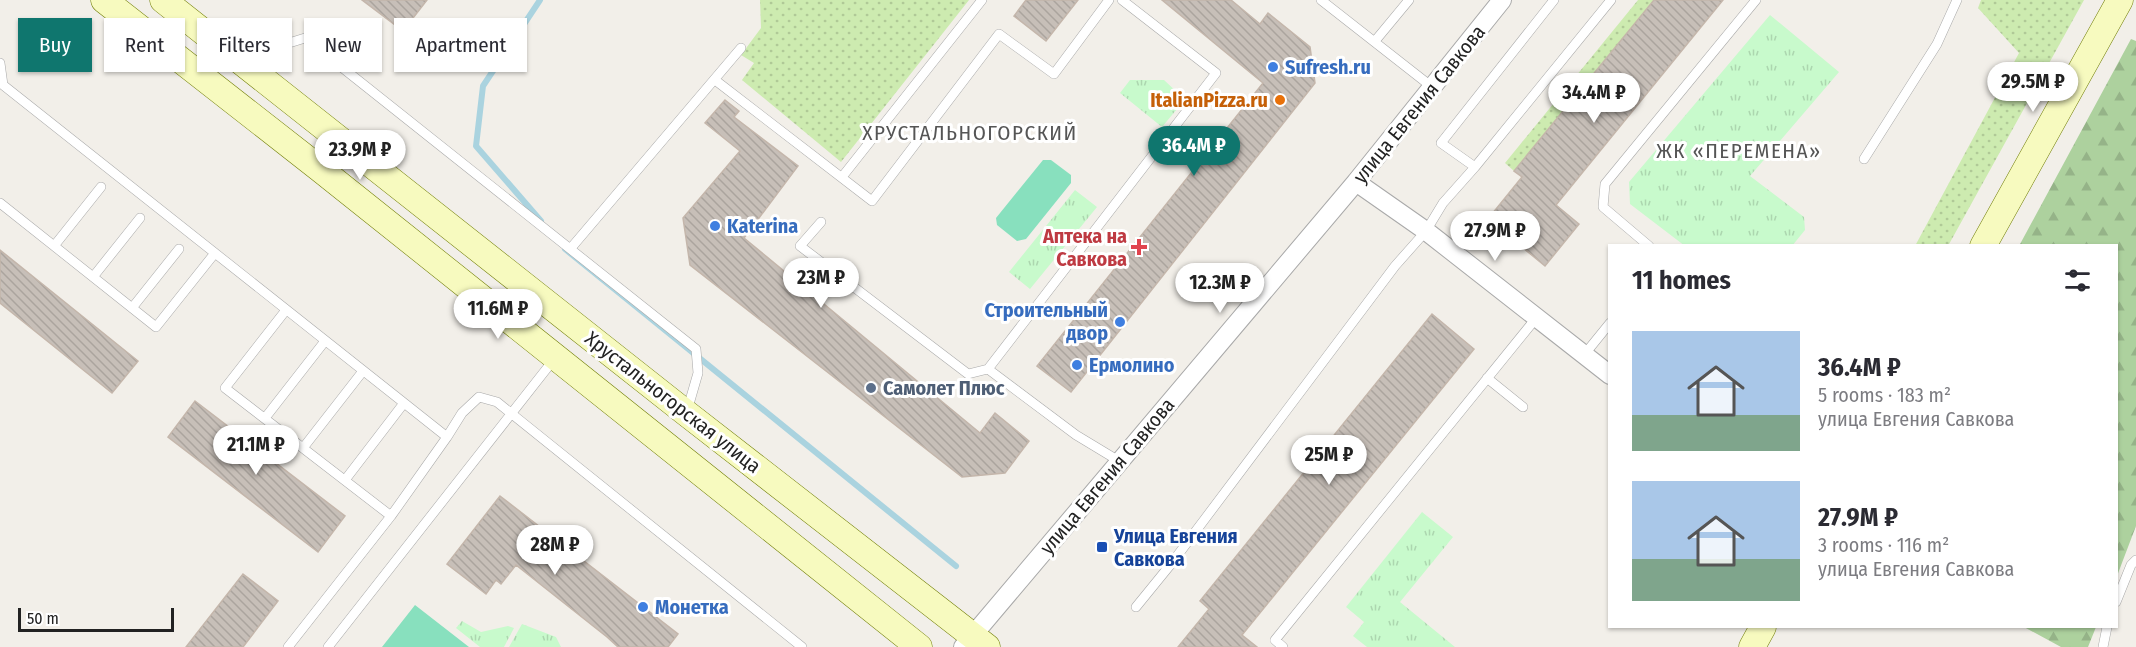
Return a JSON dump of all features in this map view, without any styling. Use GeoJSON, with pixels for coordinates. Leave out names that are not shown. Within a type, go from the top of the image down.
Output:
{"type":"FeatureCollection","features":[{"type":"Feature","properties":{"kind":"street","name":"Хрустальногорская улица"},"geometry":{"type":"LineString","coordinates":[[104,0],[320,169],[919,647]]}},
{"type":"Feature","properties":{"kind":"street","name":"Хрустальногорская улица"},"geometry":{"type":"LineString","coordinates":[[163,0],[197,27]]}},
{"type":"Feature","properties":{"kind":"street","name":"улица Евгения Савкова"},"geometry":{"type":"LineString","coordinates":[[974,643],[1119,461],[1356,182],[1502,0]]}},
{"type":"Feature","properties":{"kind":"street"},"geometry":{"type":"LineString","coordinates":[[1984,244],[2120,0]]}},
{"type":"Feature","properties":{"kind":"street","name":"Хрустальногорская улица"},"geometry":{"type":"LineString","coordinates":[[252,72],[974,643]]}},
{"type":"Feature","properties":{"kind":"street"},"geometry":{"type":"LineString","coordinates":[[320,169],[338,169],[344,166],[349,155],[346,145]]}},
{"type":"Feature","properties":{"kind":"street"},"geometry":{"type":"LineString","coordinates":[[1356,182],[1426,231],[1608,373]]}},
{"type":"Feature","properties":{"kind":"street"},"geometry":{"type":"LineString","coordinates":[[474,293],[472,273],[476,266],[496,263]]}},
{"type":"Feature","properties":{"kind":"street"},"geometry":{"type":"LineString","coordinates":[[1752,647],[1762,628]]}},
{"type":"Feature","properties":{"kind":"lane"},"geometry":{"type":"LineString","coordinates":[[842,177],[982,0]]}},
{"type":"Feature","properties":{"kind":"lane"},"geometry":{"type":"LineString","coordinates":[[715,80],[872,201],[999,34],[1054,74],[1109,0]]}},
{"type":"Feature","properties":{"kind":"lane"},"geometry":{"type":"LineString","coordinates":[[821,222],[800,246],[968,374],[988,369],[1216,72],[1122,0]]}},
{"type":"Feature","properties":{"kind":"lane"},"geometry":{"type":"LineString","coordinates":[[1322,0],[1432,87]]}},
{"type":"Feature","properties":{"kind":"lane"},"geometry":{"type":"LineString","coordinates":[[1375,41],[1409,0]]}},
{"type":"Feature","properties":{"kind":"lane"},"geometry":{"type":"LineString","coordinates":[[1475,167],[1442,143],[1554,0]]}},
{"type":"Feature","properties":{"kind":"lane"},"geometry":{"type":"LineString","coordinates":[[1136,607],[1171,564],[1395,266],[1426,231],[1443,203],[1611,0]]}},
{"type":"Feature","properties":{"kind":"lane"},"geometry":{"type":"LineString","coordinates":[[1647,244],[1603,207],[1605,184],[1756,0]]}},
{"type":"Feature","properties":{"kind":"lane"},"geometry":{"type":"LineString","coordinates":[[1864,159],[1937,44],[1957,0]]}},
{"type":"Feature","properties":{"kind":"lane"},"geometry":{"type":"LineString","coordinates":[[292,42],[305,38],[572,248],[696,349],[698,373],[686,413]]}},
{"type":"Feature","properties":{"kind":"lane"},"geometry":{"type":"LineString","coordinates":[[572,248],[741,48]]}},
{"type":"Feature","properties":{"kind":"lane"},"geometry":{"type":"LineString","coordinates":[[0,63],[2,86],[447,437]]}},
{"type":"Feature","properties":{"kind":"lane"},"geometry":{"type":"LineString","coordinates":[[54,246],[101,188]]}},
{"type":"Feature","properties":{"kind":"lane"},"geometry":{"type":"LineString","coordinates":[[0,203],[156,327],[214,253]]}},
{"type":"Feature","properties":{"kind":"lane"},"geometry":{"type":"LineString","coordinates":[[93,277],[140,218]]}},
{"type":"Feature","properties":{"kind":"lane"},"geometry":{"type":"LineString","coordinates":[[132,308],[179,249]]}},
{"type":"Feature","properties":{"kind":"lane"},"geometry":{"type":"LineString","coordinates":[[286,310],[225,388],[391,516]]}},
{"type":"Feature","properties":{"kind":"lane"},"geometry":{"type":"LineString","coordinates":[[1283,647],[1275,640],[1537,317]]}},
{"type":"Feature","properties":{"kind":"lane"},"geometry":{"type":"LineString","coordinates":[[1584,355],[1608,325]]}},
{"type":"Feature","properties":{"kind":"lane"},"geometry":{"type":"LineString","coordinates":[[265,418],[325,341]]}},
{"type":"Feature","properties":{"kind":"lane"},"geometry":{"type":"LineString","coordinates":[[328,647],[555,358]]}},
{"type":"Feature","properties":{"kind":"lane"},"geometry":{"type":"LineString","coordinates":[[988,369],[1076,435],[1119,461]]}},
{"type":"Feature","properties":{"kind":"lane"},"geometry":{"type":"LineString","coordinates":[[303,448],[363,371]]}},
{"type":"Feature","properties":{"kind":"lane"},"geometry":{"type":"LineString","coordinates":[[1487,378],[1523,407]]}},
{"type":"Feature","properties":{"kind":"lane"},"geometry":{"type":"LineString","coordinates":[[288,647],[391,516],[462,413],[479,397],[497,402],[512,412],[802,647]]}},
{"type":"Feature","properties":{"kind":"lane"},"geometry":{"type":"LineString","coordinates":[[345,480],[404,403]]}},
{"type":"Feature","properties":{"kind":"lane"},"geometry":{"type":"LineString","coordinates":[[2118,597],[2131,565],[2136,560]]}},
{"type":"Feature","properties":{"kind":"lane"},"geometry":{"type":"LineString","coordinates":[[2103,647],[2107,628]]}},
{"type":"Feature","properties":{"kind":"green space"},"geometry":{"type":"Polygon","coordinates":[[[760,0],[969,0],[841,162],[742,80],[754,63],[741,55],[761,28],[760,0]]]}},
{"type":"Feature","properties":{"kind":"green space"},"geometry":{"type":"Polygon","coordinates":[[[1638,0],[1654,0],[1514,171],[1505,163],[1638,0]]]}},
{"type":"Feature","properties":{"kind":"green space"},"geometry":{"type":"Polygon","coordinates":[[[1981,0],[2084,0],[1949,244],[1916,244],[2019,53],[1978,8],[1981,0]]]}},
{"type":"Feature","properties":{"kind":"green space"},"geometry":{"type":"Polygon","coordinates":[[[1770,15],[1839,72],[1750,176],[1804,217],[1805,230],[1794,244],[1682,244],[1630,204],[1629,182],[1770,15]]]}},
{"type":"Feature","properties":{"kind":"green space"},"geometry":{"type":"Polygon","coordinates":[[[2131,39],[2136,41],[2136,526],[2118,573],[2118,244],[2020,244],[2131,39]]]}},
{"type":"Feature","properties":{"kind":"green space"},"geometry":{"type":"Polygon","coordinates":[[[1130,80],[1164,80],[1179,94],[1182,103],[1162,127],[1120,93],[1130,80]]]}},
{"type":"Feature","properties":{"kind":"green space"},"geometry":{"type":"Polygon","coordinates":[[[1043,160],[1051,160],[1071,175],[1071,183],[1026,239],[1017,241],[997,225],[996,218],[1043,160]]]}},
{"type":"Feature","properties":{"kind":"green space"},"geometry":{"type":"Polygon","coordinates":[[[1075,190],[1097,207],[1030,289],[1009,272],[1075,190]]]}},
{"type":"Feature","properties":{"kind":"green space"},"geometry":{"type":"Polygon","coordinates":[[[1422,512],[1453,537],[1400,602],[1455,647],[1367,647],[1353,636],[1364,622],[1346,607],[1422,512]]]}},
{"type":"Feature","properties":{"kind":"green space"},"geometry":{"type":"Polygon","coordinates":[[[415,605],[469,647],[382,647],[415,605]]]}},
{"type":"Feature","properties":{"kind":"green space"},"geometry":{"type":"Polygon","coordinates":[[[462,621],[481,632],[508,626],[514,628],[504,647],[480,647],[456,628],[462,621]]]}},
{"type":"Feature","properties":{"kind":"green space"},"geometry":{"type":"Polygon","coordinates":[[[522,624],[556,637],[561,647],[509,647],[522,624]]]}},
{"type":"Feature","properties":{"kind":"green space"},"geometry":{"type":"Polygon","coordinates":[[[2026,628],[2096,628],[2088,647],[2061,647],[2026,628]]]}},
{"type":"Feature","properties":{"kind":"building"},"geometry":{"type":"Polygon","coordinates":[[[362,0],[427,0],[413,18],[394,18],[394,24],[362,0]]]}},
{"type":"Feature","properties":{"kind":"building"},"geometry":{"type":"Polygon","coordinates":[[[1026,0],[1078,0],[1046,41],[1014,16],[1026,0]]]}},
{"type":"Feature","properties":{"kind":"building"},"geometry":{"type":"Polygon","coordinates":[[[1162,0],[1231,0],[1260,24],[1268,13],[1310,47],[1315,83],[1071,392],[1037,366],[1263,83],[1162,0]]]}},
{"type":"Feature","properties":{"kind":"building"},"geometry":{"type":"Polygon","coordinates":[[[1654,0],[1723,0],[1556,205],[1579,224],[1545,266],[1488,219],[1522,177],[1514,171],[1654,0]]]}},
{"type":"Feature","properties":{"kind":"building"},"geometry":{"type":"Polygon","coordinates":[[[725,100],[739,111],[734,117],[798,166],[744,238],[980,433],[995,413],[1029,441],[1005,473],[962,477],[690,265],[683,218],[740,151],[705,123],[725,100]]]}},
{"type":"Feature","properties":{"kind":"building"},"geometry":{"type":"Polygon","coordinates":[[[0,250],[138,361],[112,393],[0,303],[0,250]]]}},
{"type":"Feature","properties":{"kind":"building"},"geometry":{"type":"Polygon","coordinates":[[[1432,314],[1474,349],[1242,635],[1257,647],[1178,647],[1209,609],[1200,601],[1432,314]]]}},
{"type":"Feature","properties":{"kind":"building"},"geometry":{"type":"Polygon","coordinates":[[[195,401],[345,516],[318,552],[168,437],[195,401]]]}},
{"type":"Feature","properties":{"kind":"building"},"geometry":{"type":"Polygon","coordinates":[[[500,496],[678,634],[668,647],[618,647],[516,565],[501,584],[496,580],[486,594],[447,564],[500,496]]]}},
{"type":"Feature","properties":{"kind":"building"},"geometry":{"type":"Polygon","coordinates":[[[243,574],[278,601],[243,647],[186,647],[243,574]]]}},
{"type":"Feature","properties":{"kind":"waterway"},"geometry":{"type":"LineString","coordinates":[[540,0],[483,86],[476,146],[541,221]]}},
{"type":"Feature","properties":{"kind":"waterway"},"geometry":{"type":"LineString","coordinates":[[565,249],[956,566]]}},
{"type":"Feature","properties":{"kind":"place","name":"Sufresh.ru"},"geometry":{"type":"Point","coordinates":[1273,67]}},
{"type":"Feature","properties":{"kind":"place","name":"ItalianPizza.ru"},"geometry":{"type":"Point","coordinates":[1280,100]}},
{"type":"Feature","properties":{"kind":"place","name":"Katerina"},"geometry":{"type":"Point","coordinates":[715,226]}},
{"type":"Feature","properties":{"kind":"place","name":"Аптека на Савкова"},"geometry":{"type":"Point","coordinates":[1139,247]}},
{"type":"Feature","properties":{"kind":"place","name":"Строительный двор"},"geometry":{"type":"Point","coordinates":[1120,322]}},
{"type":"Feature","properties":{"kind":"place","name":"Ермолино"},"geometry":{"type":"Point","coordinates":[1077,365]}},
{"type":"Feature","properties":{"kind":"place","name":"Самолет Плюс"},"geometry":{"type":"Point","coordinates":[871,388]}},
{"type":"Feature","properties":{"kind":"place","name":"Улица Евгения Савкова"},"geometry":{"type":"Point","coordinates":[1102,547]}},
{"type":"Feature","properties":{"kind":"place","name":"Монетка"},"geometry":{"type":"Point","coordinates":[643,607]}},
{"type":"Feature","properties":{"kind":"district","name":"ХРУСТАЛЬНОГОРСКИЙ"},"geometry":{"type":"Point","coordinates":[970,133]}},
{"type":"Feature","properties":{"kind":"district","name":"ЖК «ПЕРЕМЕНА»"},"geometry":{"type":"Point","coordinates":[1739,151]}}]}
